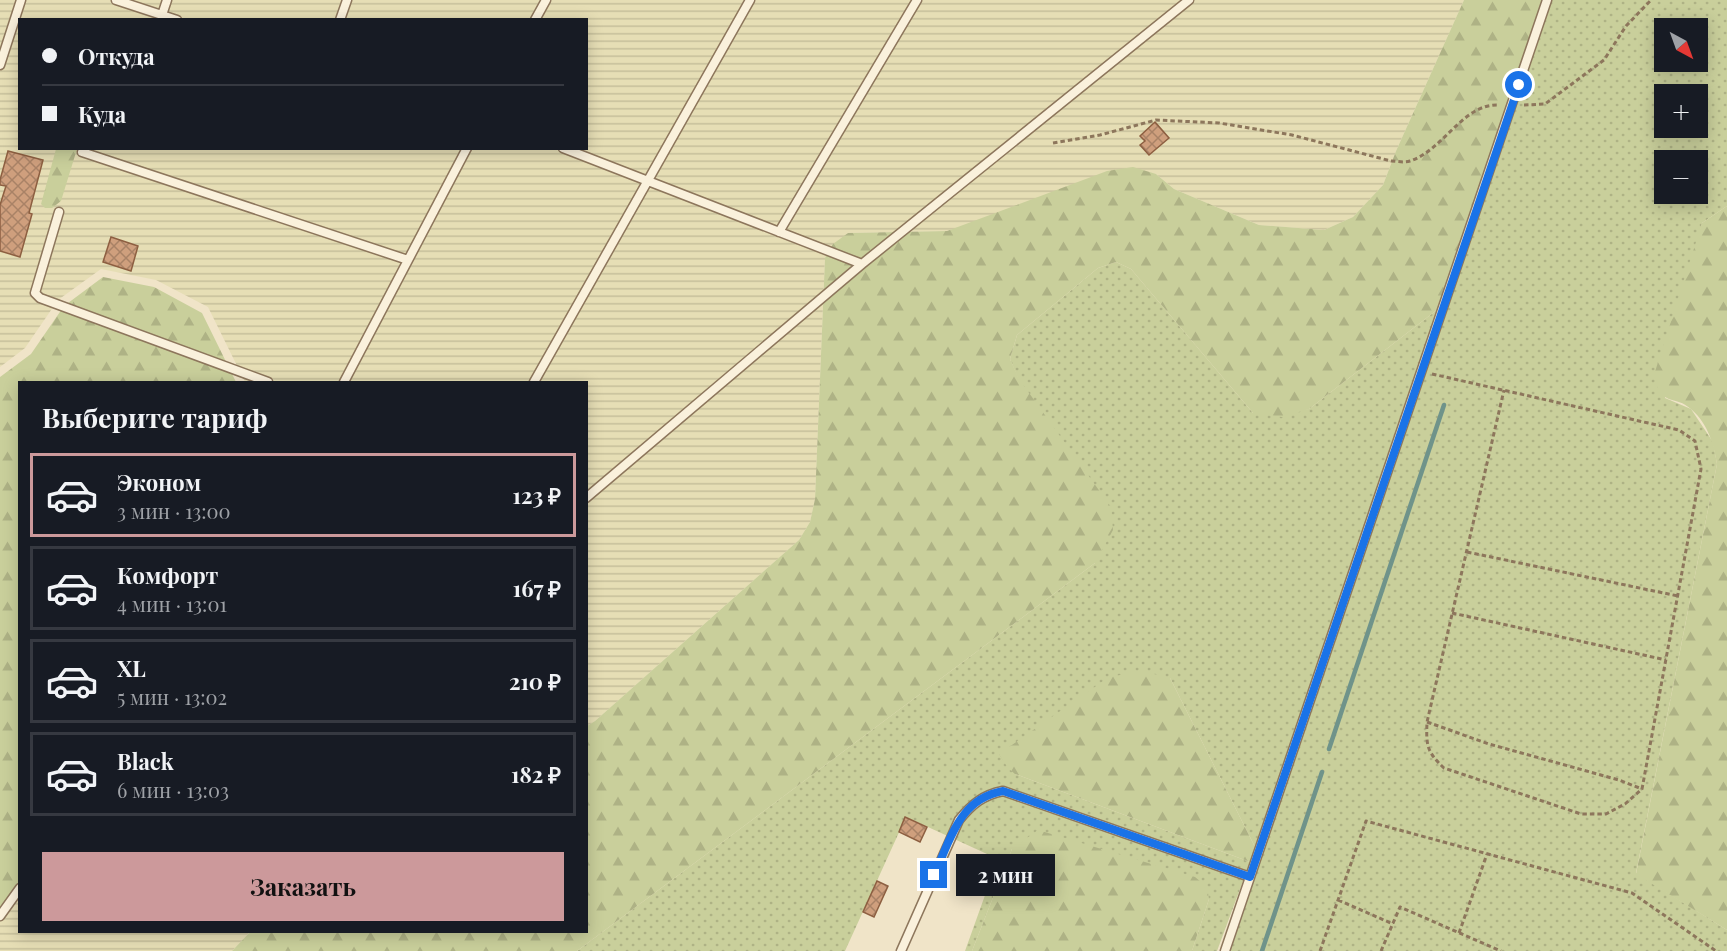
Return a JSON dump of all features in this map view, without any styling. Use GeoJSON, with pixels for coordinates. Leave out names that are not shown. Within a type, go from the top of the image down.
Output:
{"type":"FeatureCollection","features":[{"type":"Feature","properties":{"kind":"lane"},"geometry":{"type":"LineString","coordinates":[[0,64],[21,0]]}},
{"type":"Feature","properties":{"kind":"lane"},"geometry":{"type":"LineString","coordinates":[[116,0],[171,18]]}},
{"type":"Feature","properties":{"kind":"lane"},"geometry":{"type":"LineString","coordinates":[[162,15],[167,0]]}},
{"type":"Feature","properties":{"kind":"lane"},"geometry":{"type":"LineString","coordinates":[[341,18],[347,0]]}},
{"type":"Feature","properties":{"kind":"lane"},"geometry":{"type":"LineString","coordinates":[[536,18],[546,0]]}},
{"type":"Feature","properties":{"kind":"lane"},"geometry":{"type":"LineString","coordinates":[[535,381],[750,0]]}},
{"type":"Feature","properties":{"kind":"lane"},"geometry":{"type":"LineString","coordinates":[[779,232],[917,0]]}},
{"type":"Feature","properties":{"kind":"lane"},"geometry":{"type":"LineString","coordinates":[[588,496],[862,264],[1189,0]]}},
{"type":"Feature","properties":{"kind":"lane"},"geometry":{"type":"LineString","coordinates":[[1225,951],[1547,0]]}},
{"type":"Feature","properties":{"kind":"lane"},"geometry":{"type":"LineString","coordinates":[[345,381],[466,150]]}},
{"type":"Feature","properties":{"kind":"lane"},"geometry":{"type":"LineString","coordinates":[[567,150],[862,264]]}},
{"type":"Feature","properties":{"kind":"lane"},"geometry":{"type":"LineString","coordinates":[[82,152],[408,260]]}},
{"type":"Feature","properties":{"kind":"lane"},"geometry":{"type":"LineString","coordinates":[[59,212],[35,293],[40,298],[265,381]]}},
{"type":"Feature","properties":{"kind":"lane"},"geometry":{"type":"LineString","coordinates":[[901,951],[959,820],[974,803],[990,794],[1003,791],[1250,877]]}},
{"type":"Feature","properties":{"kind":"lane"},"geometry":{"type":"LineString","coordinates":[[0,916],[18,891]]}},
{"type":"Feature","properties":{"kind":"path"},"geometry":{"type":"LineString","coordinates":[[1053,143],[1101,135],[1156,120],[1219,123],[1292,135],[1391,161],[1408,162],[1435,148],[1460,121],[1487,105],[1545,104],[1604,60],[1626,26],[1651,0]]}},
{"type":"Feature","properties":{"kind":"path"},"geometry":{"type":"LineString","coordinates":[[1422,371],[1679,430],[1695,441],[1701,469],[1642,789],[1625,804],[1605,813],[1581,814],[1444,768],[1432,756],[1426,742],[1427,722],[1504,390]]}},
{"type":"Feature","properties":{"kind":"path"},"geometry":{"type":"LineString","coordinates":[[1467,552],[1678,596]]}},
{"type":"Feature","properties":{"kind":"path"},"geometry":{"type":"LineString","coordinates":[[1452,613],[1666,660]]}},
{"type":"Feature","properties":{"kind":"path"},"geometry":{"type":"LineString","coordinates":[[1427,722],[1489,744],[1619,780],[1642,789]]}},
{"type":"Feature","properties":{"kind":"path"},"geometry":{"type":"LineString","coordinates":[[1320,951],[1366,821],[1632,893],[1716,951]]}},
{"type":"Feature","properties":{"kind":"path"},"geometry":{"type":"LineString","coordinates":[[1459,933],[1487,854]]}},
{"type":"Feature","properties":{"kind":"path"},"geometry":{"type":"LineString","coordinates":[[1338,900],[1393,924]]}},
{"type":"Feature","properties":{"kind":"path"},"geometry":{"type":"LineString","coordinates":[[1381,951],[1400,907],[1501,951]]}},
{"type":"Feature","properties":{"kind":"shaded area"},"geometry":{"type":"Polygon","coordinates":[[[0,0],[1464,0],[1383,185],[1353,217],[1324,230],[1259,225],[1174,189],[1156,174],[947,231],[848,233],[825,258],[815,499],[810,522],[799,540],[588,725],[588,381],[245,381],[208,307],[156,280],[101,269],[58,300],[25,348],[0,367],[0,0]]]}},
{"type":"Feature","properties":{"kind":"shaded area"},"geometry":{"type":"Polygon","coordinates":[[[18,869],[18,933],[249,933],[232,951],[0,951],[0,896],[18,869]]]}},
{"type":"Feature","properties":{"kind":"green space"},"geometry":{"type":"Polygon","coordinates":[[[1464,0],[1543,0],[1438,309],[1309,409],[1282,417],[1253,413],[1131,269],[1116,262],[1098,268],[1017,335],[1010,359],[1019,379],[1111,507],[1113,530],[1095,563],[577,951],[232,951],[249,933],[588,933],[588,725],[799,540],[810,522],[815,499],[825,258],[833,244],[848,233],[947,231],[1107,171],[1133,167],[1156,174],[1174,189],[1259,225],[1324,230],[1353,217],[1383,185],[1464,0]]]}},
{"type":"Feature","properties":{"kind":"green space"},"geometry":{"type":"Polygon","coordinates":[[[1551,0],[1727,0],[1727,206],[1702,223],[1665,398],[1691,409],[1713,442],[1717,464],[1636,873],[1727,930],[1727,951],[1226,951],[1256,870],[1551,0]]]}},
{"type":"Feature","properties":{"kind":"green space"},"geometry":{"type":"Polygon","coordinates":[[[56,150],[77,150],[61,201],[52,208],[45,208],[41,204],[56,150]]]}},
{"type":"Feature","properties":{"kind":"green space"},"geometry":{"type":"Polygon","coordinates":[[[1727,206],[1727,930],[1636,874],[1717,464],[1712,442],[1698,416],[1685,405],[1664,397],[1657,386],[1654,375],[1702,223],[1727,206]]]}},
{"type":"Feature","properties":{"kind":"green space"},"geometry":{"type":"Polygon","coordinates":[[[1116,262],[1131,269],[1253,413],[1309,409],[1438,309],[1255,847],[1170,678],[1015,774],[1250,862],[1217,951],[1192,951],[1209,899],[1012,849],[972,951],[965,951],[998,859],[906,817],[845,951],[577,951],[1095,563],[1010,359],[1017,335],[1098,268],[1116,262]]]}},
{"type":"Feature","properties":{"kind":"green space"},"geometry":{"type":"Polygon","coordinates":[[[103,277],[154,287],[202,313],[236,381],[18,381],[18,883],[0,909],[0,377],[31,354],[64,306],[103,277]]]}},
{"type":"Feature","properties":{"kind":"green space"},"geometry":{"type":"Polygon","coordinates":[[[1142,671],[1170,678],[1255,847],[1250,862],[1015,774],[999,754],[1109,677],[1142,671]]]}},
{"type":"Feature","properties":{"kind":"green space"},"geometry":{"type":"Polygon","coordinates":[[[1038,830],[1195,877],[1207,887],[1209,899],[1192,951],[972,951],[1012,849],[1038,830]]]}},
{"type":"Feature","properties":{"kind":"building"},"geometry":{"type":"Polygon","coordinates":[[[1155,122],[1169,138],[1149,155],[1140,145],[1145,141],[1140,136],[1155,122]]]}},
{"type":"Feature","properties":{"kind":"building"},"geometry":{"type":"Polygon","coordinates":[[[8,151],[43,160],[20,257],[0,251],[0,205],[6,186],[0,185],[0,180],[8,151]]]}},
{"type":"Feature","properties":{"kind":"building"},"geometry":{"type":"Polygon","coordinates":[[[111,237],[138,246],[131,271],[103,262],[111,237]]]}},
{"type":"Feature","properties":{"kind":"building"},"geometry":{"type":"Polygon","coordinates":[[[905,817],[927,827],[920,842],[899,832],[905,817]]]}},
{"type":"Feature","properties":{"kind":"building"},"geometry":{"type":"Polygon","coordinates":[[[877,881],[888,886],[874,917],[863,912],[877,881]]]}},
{"type":"Feature","properties":{"kind":"waterway"},"geometry":{"type":"LineString","coordinates":[[1329,749],[1444,405]]}},
{"type":"Feature","properties":{"kind":"waterway"},"geometry":{"type":"LineString","coordinates":[[1262,951],[1322,772]]}},
{"type":"Feature","properties":{"kind":"route"},"geometry":{"type":"LineString","coordinates":[[934,875],[959,820],[968,808],[979,799],[1003,791],[1250,877],[1519,85]]}}]}
